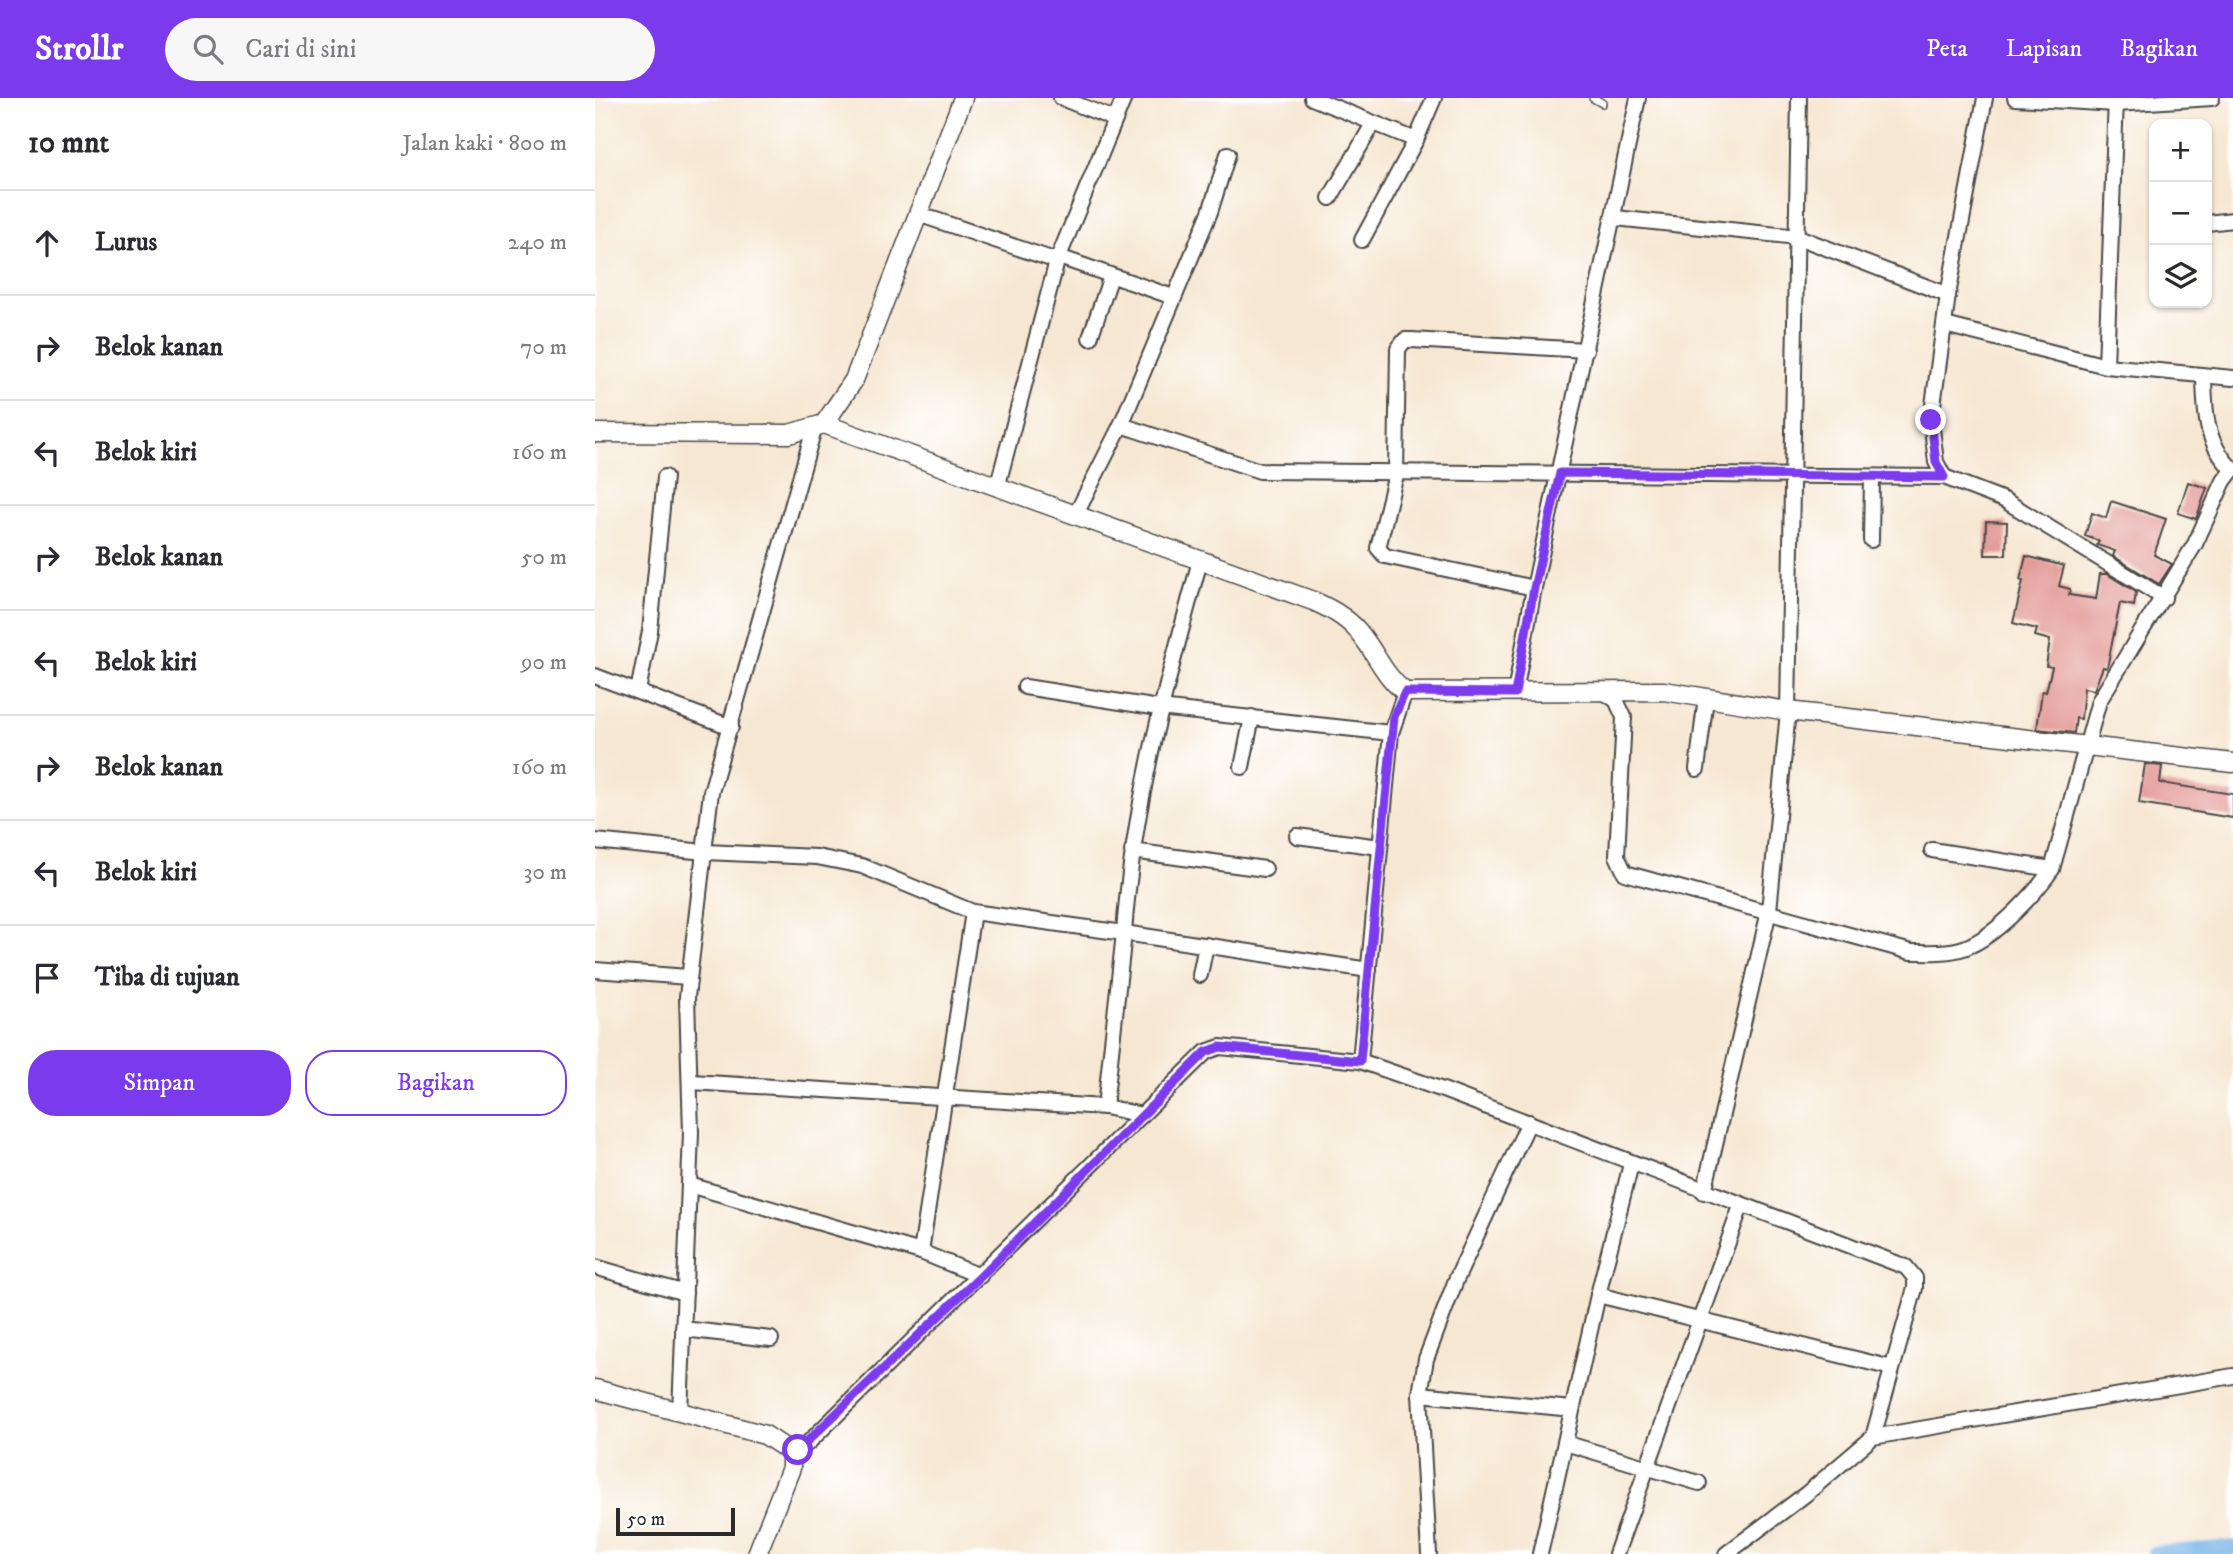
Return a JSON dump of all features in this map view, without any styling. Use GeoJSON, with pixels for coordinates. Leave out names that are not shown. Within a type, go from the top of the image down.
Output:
{"type":"FeatureCollection","features":[{"type":"Feature","properties":{"kind":"street"},"geometry":{"type":"LineString","coordinates":[[680,1413],[691,1082],[688,977],[712,792],[819,427],[854,380],[963,98]]}},
{"type":"Feature","properties":{"kind":"street"},"geometry":{"type":"LineString","coordinates":[[1061,98],[1114,119]]}},
{"type":"Feature","properties":{"kind":"street"},"geometry":{"type":"LineString","coordinates":[[997,488],[1058,259],[1124,98]]}},
{"type":"Feature","properties":{"kind":"street"},"geometry":{"type":"LineString","coordinates":[[1312,98],[1416,140]]}},
{"type":"Feature","properties":{"kind":"street"},"geometry":{"type":"LineString","coordinates":[[1363,240],[1416,140],[1434,98]]}},
{"type":"Feature","properties":{"kind":"street"},"geometry":{"type":"LineString","coordinates":[[1515,693],[1534,588],[1615,218],[1638,98]]}},
{"type":"Feature","properties":{"kind":"street"},"geometry":{"type":"LineString","coordinates":[[1704,1192],[1769,911],[1789,711],[1799,98]]}},
{"type":"Feature","properties":{"kind":"street"},"geometry":{"type":"LineString","coordinates":[[1944,477],[1936,462],[1931,420],[1948,295],[1985,98]]}},
{"type":"Feature","properties":{"kind":"street"},"geometry":{"type":"LineString","coordinates":[[2015,98],[2116,101],[2212,98]]}},
{"type":"Feature","properties":{"kind":"street"},"geometry":{"type":"LineString","coordinates":[[2106,366],[2116,101]]}},
{"type":"Feature","properties":{"kind":"street"},"geometry":{"type":"LineString","coordinates":[[1330,198],[1373,124]]}},
{"type":"Feature","properties":{"kind":"street"},"geometry":{"type":"LineString","coordinates":[[1066,513],[1121,425],[1210,212],[1228,154]]}},
{"type":"Feature","properties":{"kind":"street"},"geometry":{"type":"LineString","coordinates":[[918,214],[1173,298]]}},
{"type":"Feature","properties":{"kind":"street"},"geometry":{"type":"LineString","coordinates":[[1615,218],[1798,237],[1948,295]]}},
{"type":"Feature","properties":{"kind":"street"},"geometry":{"type":"LineString","coordinates":[[2212,222],[2233,220]]}},
{"type":"Feature","properties":{"kind":"street"},"geometry":{"type":"LineString","coordinates":[[1090,338],[1111,276]]}},
{"type":"Feature","properties":{"kind":"street"},"geometry":{"type":"LineString","coordinates":[[1945,326],[2106,366],[2233,378]]}},
{"type":"Feature","properties":{"kind":"street"},"geometry":{"type":"LineString","coordinates":[[1534,588],[1385,556],[1378,544],[1396,474],[1398,349],[1405,340],[1586,350]]}},
{"type":"Feature","properties":{"kind":"street"},"geometry":{"type":"LineString","coordinates":[[1601,690],[1616,700],[1623,717],[1617,856],[1625,873],[1911,952],[1958,950],[1974,944],[2010,915],[2040,886],[2052,869],[2097,708],[2107,683],[2164,598],[2233,469],[2212,445],[2207,431],[2204,377]]}},
{"type":"Feature","properties":{"kind":"street"},"geometry":{"type":"LineString","coordinates":[[1121,425],[1254,471],[1944,477],[2004,499],[2164,598]]}},
{"type":"Feature","properties":{"kind":"street"},"geometry":{"type":"LineString","coordinates":[[595,433],[789,434],[819,427],[1200,561],[1253,577],[1330,608],[1362,635],[1389,679],[1405,692],[1664,691],[1789,711],[2233,763]]}},
{"type":"Feature","properties":{"kind":"street"},"geometry":{"type":"LineString","coordinates":[[638,691],[650,631],[666,477]]}},
{"type":"Feature","properties":{"kind":"street"},"geometry":{"type":"LineString","coordinates":[[1871,540],[1872,477]]}},
{"type":"Feature","properties":{"kind":"street"},"geometry":{"type":"LineString","coordinates":[[1105,1107],[1132,850],[1159,708],[1200,561]]}},
{"type":"Feature","properties":{"kind":"street"},"geometry":{"type":"LineString","coordinates":[[596,679],[638,691],[731,727]]}},
{"type":"Feature","properties":{"kind":"street"},"geometry":{"type":"LineString","coordinates":[[1025,687],[1159,708],[1391,733]]}},
{"type":"Feature","properties":{"kind":"street"},"geometry":{"type":"LineString","coordinates":[[1360,1061],[1391,733],[1405,692]]}},
{"type":"Feature","properties":{"kind":"street"},"geometry":{"type":"LineString","coordinates":[[1697,769],[1706,698]]}},
{"type":"Feature","properties":{"kind":"street"},"geometry":{"type":"LineString","coordinates":[[1242,767],[1252,717]]}},
{"type":"Feature","properties":{"kind":"street"},"geometry":{"type":"LineString","coordinates":[[1297,836],[1380,848]]}},
{"type":"Feature","properties":{"kind":"street"},"geometry":{"type":"LineString","coordinates":[[595,841],[705,852],[817,858],[862,866],[973,912],[1369,970]]}},
{"type":"Feature","properties":{"kind":"street"},"geometry":{"type":"LineString","coordinates":[[1132,850],[1265,869]]}},
{"type":"Feature","properties":{"kind":"street"},"geometry":{"type":"LineString","coordinates":[[1932,850],[2052,869]]}},
{"type":"Feature","properties":{"kind":"street"},"geometry":{"type":"LineString","coordinates":[[921,1252],[973,912]]}},
{"type":"Feature","properties":{"kind":"street"},"geometry":{"type":"LineString","coordinates":[[1200,975],[1206,945]]}},
{"type":"Feature","properties":{"kind":"street"},"geometry":{"type":"LineString","coordinates":[[595,970],[688,977]]}},
{"type":"Feature","properties":{"kind":"street"},"geometry":{"type":"LineString","coordinates":[[791,1452],[808,1443],[981,1276],[1206,1052],[1216,1048],[1360,1061],[1529,1122],[1630,1164],[1906,1267],[1912,1273],[1915,1288],[1873,1437]]}},
{"type":"Feature","properties":{"kind":"street"},"geometry":{"type":"LineString","coordinates":[[691,1082],[1105,1107],[1142,1115]]}},
{"type":"Feature","properties":{"kind":"street"},"geometry":{"type":"LineString","coordinates":[[1429,1554],[1420,1394],[1426,1359],[1440,1317],[1529,1122]]}},
{"type":"Feature","properties":{"kind":"street"},"geometry":{"type":"LineString","coordinates":[[1540,1554],[1630,1164]]}},
{"type":"Feature","properties":{"kind":"street"},"geometry":{"type":"LineString","coordinates":[[689,1185],[921,1252],[981,1276]]}},
{"type":"Feature","properties":{"kind":"street"},"geometry":{"type":"LineString","coordinates":[[1616,1554],[1741,1206]]}},
{"type":"Feature","properties":{"kind":"street"},"geometry":{"type":"LineString","coordinates":[[595,1267],[684,1293]]}},
{"type":"Feature","properties":{"kind":"street"},"geometry":{"type":"LineString","coordinates":[[1598,1295],[1892,1368]]}},
{"type":"Feature","properties":{"kind":"street"},"geometry":{"type":"LineString","coordinates":[[683,1329],[771,1339]]}},
{"type":"Feature","properties":{"kind":"street"},"geometry":{"type":"LineString","coordinates":[[1726,1554],[1806,1494],[1873,1437],[2233,1376]]}},
{"type":"Feature","properties":{"kind":"street"},"geometry":{"type":"LineString","coordinates":[[595,1389],[765,1435],[791,1452]]}},
{"type":"Feature","properties":{"kind":"street"},"geometry":{"type":"LineString","coordinates":[[1420,1394],[1573,1409]]}},
{"type":"Feature","properties":{"kind":"street"},"geometry":{"type":"LineString","coordinates":[[1565,1443],[1699,1483]]}},
{"type":"Feature","properties":{"kind":"street"},"geometry":{"type":"LineString","coordinates":[[757,1554],[791,1468],[791,1452]]}},
{"type":"Feature","properties":{"kind":"lane"},"geometry":{"type":"LineString","coordinates":[[1594,98],[1602,103]]}},
{"type":"Feature","properties":{"kind":"building"},"geometry":{"type":"Polygon","coordinates":[[[2188,482],[2207,488],[2196,519],[2178,513],[2188,482]]]}},
{"type":"Feature","properties":{"kind":"building"},"geometry":{"type":"Polygon","coordinates":[[[2111,501],[2166,519],[2154,555],[2172,564],[2159,584],[2113,556],[2115,551],[2097,545],[2099,541],[2085,536],[2092,513],[2106,518],[2111,501]]]}},
{"type":"Feature","properties":{"kind":"building"},"geometry":{"type":"Polygon","coordinates":[[[1986,521],[2007,522],[2006,555],[1985,555],[1986,521]]]}},
{"type":"Feature","properties":{"kind":"building"},"geometry":{"type":"Polygon","coordinates":[[[2026,556],[2064,566],[2059,586],[2070,589],[2069,595],[2096,599],[2100,574],[2107,574],[2136,592],[2134,606],[2120,603],[2107,668],[2103,667],[2094,690],[2084,688],[2081,719],[2076,718],[2074,733],[2037,729],[2042,691],[2046,692],[2052,667],[2046,666],[2050,640],[2035,636],[2037,629],[2013,623],[2026,556]]]}},
{"type":"Feature","properties":{"kind":"building"},"geometry":{"type":"Polygon","coordinates":[[[2145,764],[2162,766],[2160,783],[2233,794],[2233,818],[2139,803],[2145,764]]]}},
{"type":"Feature","properties":{"kind":"waterway"},"geometry":{"type":"LineString","coordinates":[[2155,1554],[2233,1548]]}},
{"type":"Feature","properties":{"kind":"route"},"geometry":{"type":"LineString","coordinates":[[798,1450],[981,1276],[1206,1052],[1220,1047],[1360,1061],[1394,717],[1405,692],[1515,693],[1534,588],[1560,473],[1944,477],[1936,462],[1931,420]]}}]}
